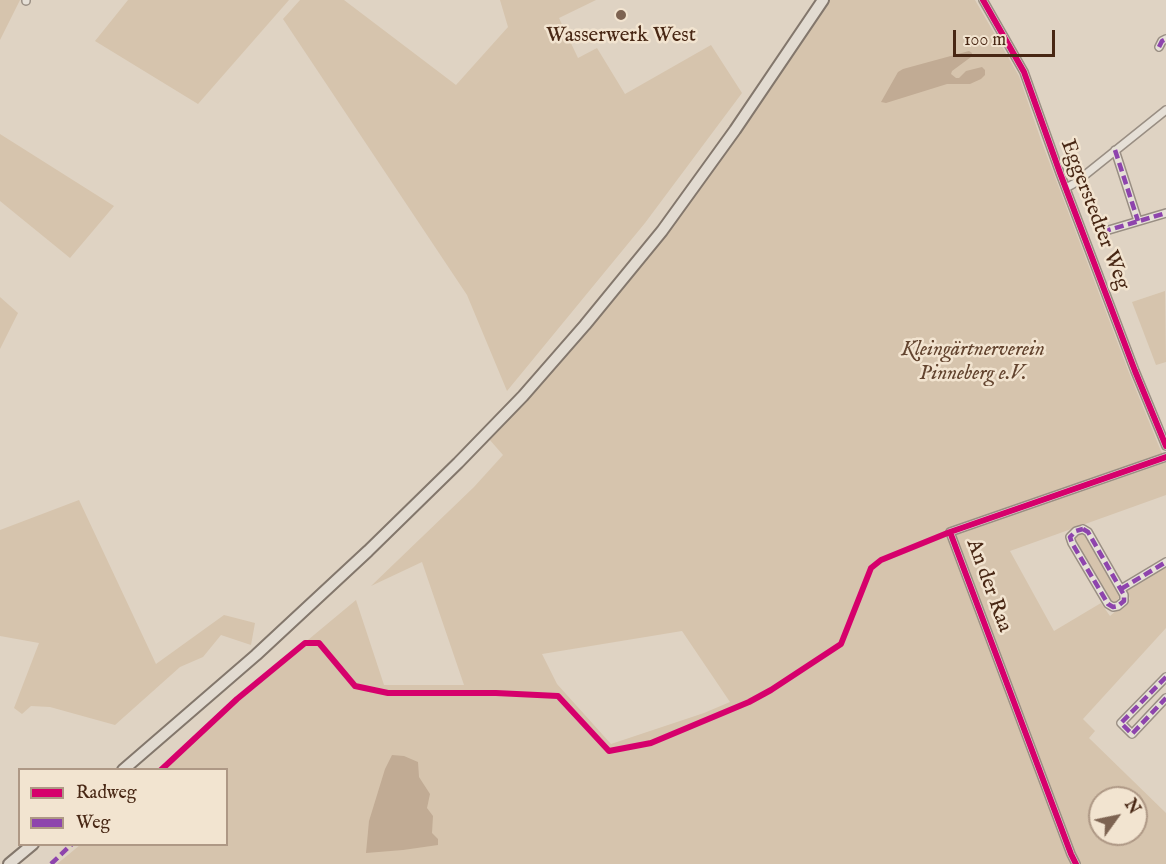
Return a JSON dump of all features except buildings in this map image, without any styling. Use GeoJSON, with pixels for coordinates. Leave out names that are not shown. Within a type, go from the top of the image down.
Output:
{"type":"FeatureCollection","features":[{"type":"Feature","properties":{"kind":"main road"},"geometry":{"type":"LineString","coordinates":[[125,768],[256,655],[368,551],[523,396],[662,231],[735,130],[823,0]]}},
{"type":"Feature","properties":{"kind":"main road"},"geometry":{"type":"LineString","coordinates":[[9,864],[31,846]]}},
{"type":"Feature","properties":{"kind":"street","name":"Eggerstedter Weg"},"geometry":{"type":"LineString","coordinates":[[983,0],[1024,72],[1135,370],[1166,446]]}},
{"type":"Feature","properties":{"kind":"street"},"geometry":{"type":"LineString","coordinates":[[1159,47],[1166,39]]}},
{"type":"Feature","properties":{"kind":"street"},"geometry":{"type":"LineString","coordinates":[[1066,188],[1166,110]]}},
{"type":"Feature","properties":{"kind":"street"},"geometry":{"type":"LineString","coordinates":[[1115,150],[1138,221]]}},
{"type":"Feature","properties":{"kind":"street"},"geometry":{"type":"LineString","coordinates":[[1102,232],[1166,213]]}},
{"type":"Feature","properties":{"kind":"street","name":"An der Raa"},"geometry":{"type":"LineString","coordinates":[[1076,864],[950,532],[1166,457]]}},
{"type":"Feature","properties":{"kind":"street"},"geometry":{"type":"LineString","coordinates":[[1076,531],[1088,532],[1121,588],[1124,601],[1113,607],[1108,604],[1072,543],[1070,537],[1076,531]]}},
{"type":"Feature","properties":{"kind":"street"},"geometry":{"type":"LineString","coordinates":[[1121,588],[1166,562]]}},
{"type":"Feature","properties":{"kind":"street"},"geometry":{"type":"LineString","coordinates":[[1166,677],[1121,723],[1132,734],[1166,698]]}},
{"type":"Feature","properties":{"kind":"green space"},"geometry":{"type":"Polygon","coordinates":[[[0,0],[20,0],[0,40],[0,0]]]}},
{"type":"Feature","properties":{"kind":"green space"},"geometry":{"type":"Polygon","coordinates":[[[128,0],[289,0],[198,104],[95,41],[128,0]]]}},
{"type":"Feature","properties":{"kind":"green space"},"geometry":{"type":"Polygon","coordinates":[[[300,0],[344,0],[456,85],[508,27],[500,0],[596,0],[559,18],[578,58],[597,48],[625,94],[711,45],[742,93],[645,223],[507,391],[467,295],[283,19],[300,0]]]}},
{"type":"Feature","properties":{"kind":"green space","name":"Kleingärtnerverein Pinneberg e.V."},"geometry":{"type":"Polygon","coordinates":[[[827,0],[975,0],[1019,76],[1128,370],[1161,451],[1166,458],[1166,495],[1010,551],[1054,631],[1101,603],[1110,616],[1130,599],[1127,590],[1129,587],[1166,565],[1166,628],[1083,719],[1095,731],[1089,738],[1138,786],[1088,786],[1088,846],[1148,846],[1148,795],[1166,813],[1166,864],[57,864],[79,846],[228,846],[228,768],[165,768],[237,699],[356,600],[384,685],[464,685],[422,562],[371,586],[474,487],[503,455],[489,439],[527,399],[627,282],[742,130],[827,0]],[[682,631],[542,654],[557,684],[611,744],[730,702],[682,631]]]}},
{"type":"Feature","properties":{"kind":"green space"},"geometry":{"type":"Polygon","coordinates":[[[0,134],[114,206],[70,258],[0,201],[0,134]]]}},
{"type":"Feature","properties":{"kind":"green space"},"geometry":{"type":"Polygon","coordinates":[[[1165,291],[1166,362],[1156,365],[1132,302],[1165,291]]]}},
{"type":"Feature","properties":{"kind":"green space"},"geometry":{"type":"Polygon","coordinates":[[[0,297],[18,313],[0,349],[0,297]]]}},
{"type":"Feature","properties":{"kind":"green space"},"geometry":{"type":"Polygon","coordinates":[[[79,500],[156,664],[224,615],[255,623],[251,645],[221,635],[203,657],[180,667],[115,725],[50,707],[31,706],[22,714],[14,708],[39,643],[0,636],[0,530],[79,500]]]}},
{"type":"Feature","properties":{"kind":"green space"},"geometry":{"type":"Polygon","coordinates":[[[1078,533],[1087,536],[1120,593],[1116,602],[1110,602],[1075,543],[1075,536],[1078,533]]]}},
{"type":"Feature","properties":{"kind":"shaded area"},"geometry":{"type":"Polygon","coordinates":[[[969,51],[972,53],[971,57],[951,74],[959,78],[966,71],[982,67],[985,75],[981,79],[970,84],[947,84],[886,103],[881,102],[898,72],[903,69],[969,51]]]}},
{"type":"Feature","properties":{"kind":"shaded area"},"geometry":{"type":"Polygon","coordinates":[[[392,755],[404,756],[418,762],[419,777],[430,794],[427,808],[433,816],[432,833],[438,839],[438,845],[366,853],[369,821],[385,769],[392,755]]]}},
{"type":"Feature","properties":{"kind":"marked path"},"geometry":{"type":"LineString","coordinates":[[1159,47],[1166,39]]}},
{"type":"Feature","properties":{"kind":"marked path"},"geometry":{"type":"LineString","coordinates":[[1115,150],[1138,221]]}},
{"type":"Feature","properties":{"kind":"marked path"},"geometry":{"type":"LineString","coordinates":[[1102,232],[1166,213]]}},
{"type":"Feature","properties":{"kind":"marked path"},"geometry":{"type":"LineString","coordinates":[[1083,529],[1088,532],[1124,595],[1124,601],[1118,606],[1113,607],[1108,604],[1072,543],[1070,537],[1076,531],[1083,529]]}},
{"type":"Feature","properties":{"kind":"marked path"},"geometry":{"type":"LineString","coordinates":[[1121,589],[1166,562]]}},
{"type":"Feature","properties":{"kind":"marked path"},"geometry":{"type":"LineString","coordinates":[[1166,677],[1121,723],[1132,734],[1166,698]]}},
{"type":"Feature","properties":{"kind":"marked path"},"geometry":{"type":"LineString","coordinates":[[51,864],[70,846]]}},
{"type":"Feature","properties":{"kind":"cycle path"},"geometry":{"type":"LineString","coordinates":[[983,0],[1024,72],[1135,371],[1166,446]]}},
{"type":"Feature","properties":{"kind":"cycle path"},"geometry":{"type":"LineString","coordinates":[[163,768],[237,699],[305,643],[319,643],[355,686],[388,693],[496,693],[558,696],[609,751],[651,743],[749,702],[841,644],[871,568],[881,560],[950,532],[1166,457]]}},
{"type":"Feature","properties":{"kind":"cycle path"},"geometry":{"type":"LineString","coordinates":[[950,532],[1076,864]]}},
{"type":"Feature","properties":{"kind":"place","name":"Wasserwerk West"},"geometry":{"type":"Point","coordinates":[621,15]}}]}
